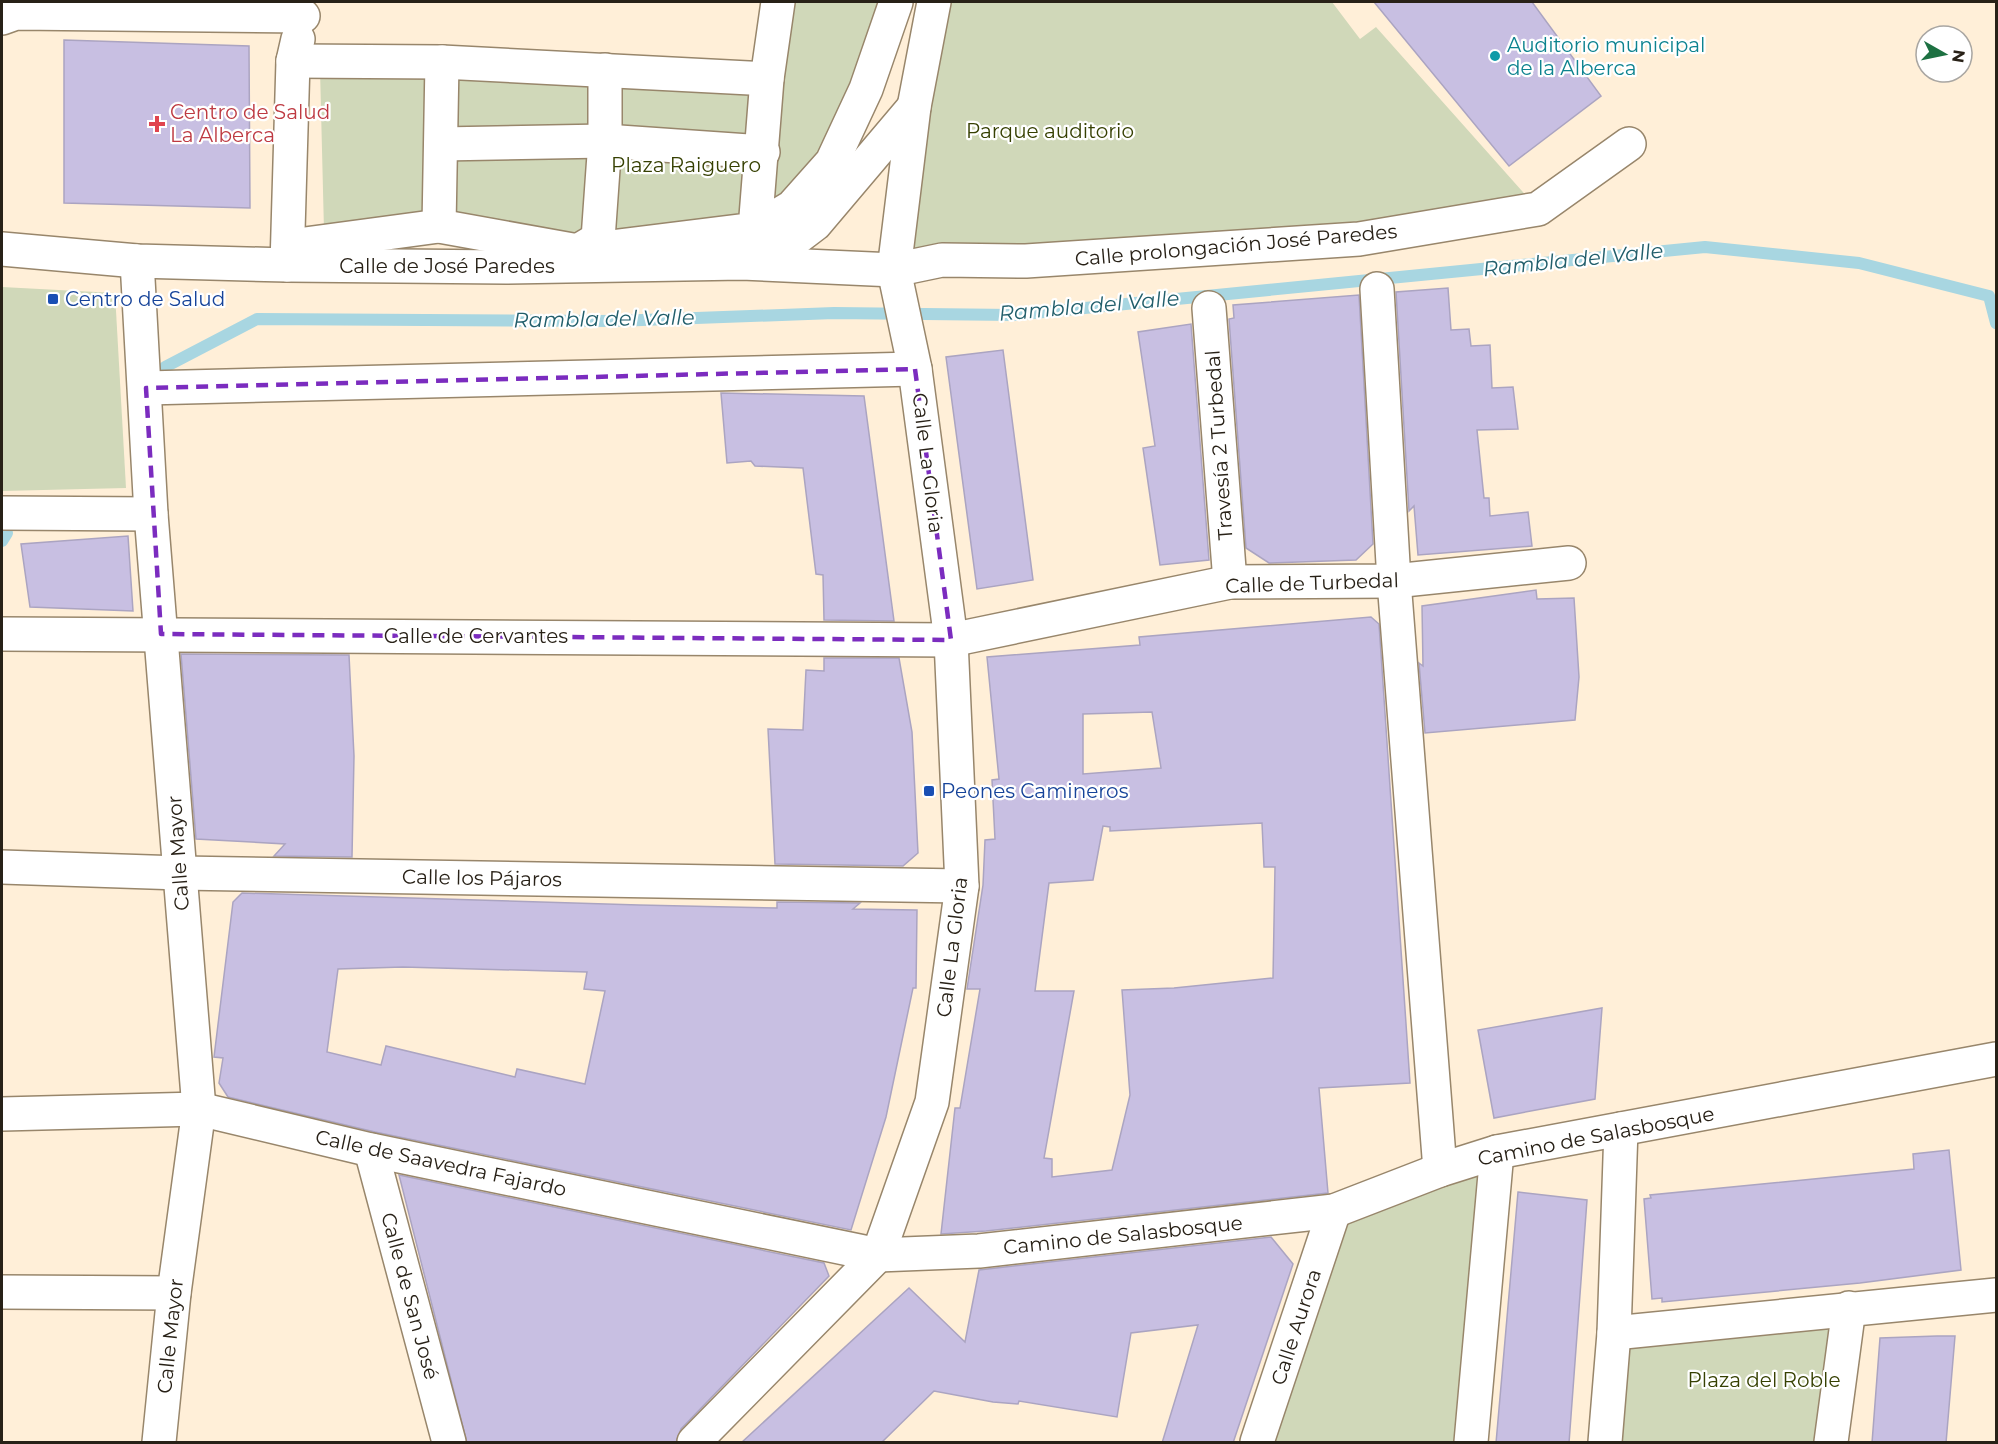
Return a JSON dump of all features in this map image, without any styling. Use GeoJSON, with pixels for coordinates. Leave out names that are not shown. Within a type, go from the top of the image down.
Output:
{"type":"FeatureCollection","features":[{"type":"Feature","properties":{"kind":"street"},"geometry":{"type":"LineString","coordinates":[[755,229],[763,152],[767,79],[778,2]]}},
{"type":"Feature","properties":{"kind":"street"},"geometry":{"type":"LineString","coordinates":[[11,11],[303,9],[293,61],[288,255],[439,226],[578,250],[755,229],[792,207],[832,162],[866,89],[896,2]]}},
{"type":"Feature","properties":{"kind":"street","name":"Calle La Gloria"},"geometry":{"type":"LineString","coordinates":[[694,1443],[878,1255],[932,1102],[962,886],[951,640],[915,369],[894,270],[914,107],[934,2]]}},
{"type":"Feature","properties":{"kind":"street"},"geometry":{"type":"LineString","coordinates":[[293,61],[442,62],[767,79]]}},
{"type":"Feature","properties":{"kind":"street"},"geometry":{"type":"LineString","coordinates":[[439,226],[442,62]]}},
{"type":"Feature","properties":{"kind":"street"},"geometry":{"type":"LineString","coordinates":[[578,250],[598,239],[605,141],[605,70]]}},
{"type":"Feature","properties":{"kind":"street"},"geometry":{"type":"LineString","coordinates":[[742,263],[790,243],[815,224],[914,107]]}},
{"type":"Feature","properties":{"kind":"street"},"geometry":{"type":"LineString","coordinates":[[441,144],[605,141],[763,152]]}},
{"type":"Feature","properties":{"kind":"street","name":"Calle prolongación José Paredes"},"geometry":{"type":"LineString","coordinates":[[894,270],[942,260],[1026,261],[1359,239],[1538,208],[1629,144]]}},
{"type":"Feature","properties":{"kind":"street","name":"Calle de José Paredes"},"geometry":{"type":"LineString","coordinates":[[2,249],[137,261],[288,255],[507,267],[742,263],[894,270]]}},
{"type":"Feature","properties":{"kind":"street","name":"Calle Mayor"},"geometry":{"type":"LineString","coordinates":[[137,261],[146,388],[150,514],[199,1109],[174,1293],[159,1443]]}},
{"type":"Feature","properties":{"kind":"street"},"geometry":{"type":"LineString","coordinates":[[1377,289],[1394,581],[1440,1170]]}},
{"type":"Feature","properties":{"kind":"street","name":"Travesía 2 Turbedal"},"geometry":{"type":"LineString","coordinates":[[1209,308],[1230,582]]}},
{"type":"Feature","properties":{"kind":"street"},"geometry":{"type":"LineString","coordinates":[[146,388],[915,369]]}},
{"type":"Feature","properties":{"kind":"street"},"geometry":{"type":"LineString","coordinates":[[2,513],[150,514]]}},
{"type":"Feature","properties":{"kind":"street","name":"Calle de Turbedal"},"geometry":{"type":"LineString","coordinates":[[951,640],[1230,582],[1394,581],[1569,564]]}},
{"type":"Feature","properties":{"kind":"street","name":"Calle de Cervantes"},"geometry":{"type":"LineString","coordinates":[[2,634],[951,640]]}},
{"type":"Feature","properties":{"kind":"street","name":"Calle los Pájaros"},"geometry":{"type":"LineString","coordinates":[[2,867],[180,873],[962,886]]}},
{"type":"Feature","properties":{"kind":"street","name":"Camino de Salasbosque"},"geometry":{"type":"LineString","coordinates":[[878,1255],[979,1251],[1334,1211],[1440,1170],[1497,1152],[1996,1059]]}},
{"type":"Feature","properties":{"kind":"street","name":"Calle de Saavedra Fajardo"},"geometry":{"type":"LineString","coordinates":[[2,1114],[199,1109],[371,1150],[878,1255]]}},
{"type":"Feature","properties":{"kind":"street"},"geometry":{"type":"LineString","coordinates":[[1605,1443],[1614,1333],[1621,1129]]}},
{"type":"Feature","properties":{"kind":"street","name":"Calle de San José"},"geometry":{"type":"LineString","coordinates":[[371,1150],[449,1443]]}},
{"type":"Feature","properties":{"kind":"street"},"geometry":{"type":"LineString","coordinates":[[1471,1443],[1497,1152]]}},
{"type":"Feature","properties":{"kind":"street","name":"Calle Aurora"},"geometry":{"type":"LineString","coordinates":[[1257,1443],[1334,1211]]}},
{"type":"Feature","properties":{"kind":"street"},"geometry":{"type":"LineString","coordinates":[[2,1292],[174,1293]]}},
{"type":"Feature","properties":{"kind":"street"},"geometry":{"type":"LineString","coordinates":[[1614,1333],[1996,1295]]}},
{"type":"Feature","properties":{"kind":"street"},"geometry":{"type":"LineString","coordinates":[[1831,1443],[1849,1308]]}},
{"type":"Feature","properties":{"kind":"highlighted area"},"geometry":{"type":"Polygon","coordinates":[[[915,369],[951,640],[161,634],[146,388],[915,369]]]}},
{"type":"Feature","properties":{"kind":"green space","name":"Plaza Raiguero"},"geometry":{"type":"Polygon","coordinates":[[[766,2],[903,2],[843,168],[718,259],[324,231],[320,69],[757,74],[766,2]]]}},
{"type":"Feature","properties":{"kind":"green space","name":"Parque auditorio"},"geometry":{"type":"Polygon","coordinates":[[[934,2],[1332,2],[1360,39],[1376,27],[1538,209],[894,270],[934,2]]]}},
{"type":"Feature","properties":{"kind":"green space"},"geometry":{"type":"Polygon","coordinates":[[[2,287],[115,293],[126,488],[2,491],[2,287]]]}},
{"type":"Feature","properties":{"kind":"green space"},"geometry":{"type":"Polygon","coordinates":[[[1497,1152],[1471,1442],[1257,1442],[1334,1211],[1497,1152]]]}},
{"type":"Feature","properties":{"kind":"green space","name":"Plaza del Roble"},"geometry":{"type":"Polygon","coordinates":[[[1849,1308],[1831,1442],[1605,1442],[1614,1333],[1849,1308]]]}},
{"type":"Feature","properties":{"kind":"building","name":"Auditorio municipal de la Alberca"},"geometry":{"type":"Polygon","coordinates":[[[1374,2],[1532,2],[1601,96],[1509,166],[1374,2]]]}},
{"type":"Feature","properties":{"kind":"building","name":"Centro de Salud La Alberca"},"geometry":{"type":"Polygon","coordinates":[[[64,40],[249,46],[250,208],[64,203],[64,40]]]}},
{"type":"Feature","properties":{"kind":"building"},"geometry":{"type":"Polygon","coordinates":[[[1448,288],[1451,330],[1469,329],[1471,346],[1490,345],[1492,388],[1513,387],[1518,429],[1477,430],[1484,498],[1489,498],[1490,516],[1528,512],[1532,546],[1418,555],[1414,506],[1409,511],[1396,292],[1448,288]]]}},
{"type":"Feature","properties":{"kind":"building"},"geometry":{"type":"Polygon","coordinates":[[[1359,295],[1373,544],[1356,560],[1269,563],[1246,548],[1229,319],[1234,318],[1233,305],[1359,295]]]}},
{"type":"Feature","properties":{"kind":"building"},"geometry":{"type":"Polygon","coordinates":[[[1191,324],[1209,560],[1160,565],[1143,448],[1155,446],[1138,332],[1191,324]]]}},
{"type":"Feature","properties":{"kind":"building"},"geometry":{"type":"Polygon","coordinates":[[[1003,350],[1033,580],[977,589],[946,357],[1003,350]]]}},
{"type":"Feature","properties":{"kind":"building"},"geometry":{"type":"Polygon","coordinates":[[[721,393],[864,396],[894,621],[824,620],[823,575],[816,574],[803,468],[755,466],[751,461],[727,463],[721,393]]]}},
{"type":"Feature","properties":{"kind":"building"},"geometry":{"type":"Polygon","coordinates":[[[128,536],[133,611],[30,607],[21,544],[128,536]]]}},
{"type":"Feature","properties":{"kind":"building"},"geometry":{"type":"Polygon","coordinates":[[[1536,590],[1537,599],[1574,598],[1579,677],[1575,720],[1425,733],[1419,663],[1423,666],[1422,606],[1536,590]]]}},
{"type":"Feature","properties":{"kind":"building"},"geometry":{"type":"Polygon","coordinates":[[[1371,617],[1379,624],[1410,1083],[1319,1088],[1328,1193],[941,1234],[955,1108],[960,1108],[980,989],[967,989],[983,885],[985,840],[995,839],[992,780],[999,779],[987,657],[1140,645],[1139,637],[1371,617]],[[1152,712],[1083,714],[1083,774],[1161,768],[1152,712]],[[1262,823],[1110,831],[1110,827],[1103,826],[1093,880],[1049,883],[1035,991],[1074,991],[1044,1158],[1052,1159],[1052,1177],[1112,1170],[1130,1095],[1122,990],[1174,988],[1273,978],[1275,867],[1264,867],[1262,823]]]}},
{"type":"Feature","properties":{"kind":"building"},"geometry":{"type":"Polygon","coordinates":[[[181,654],[349,655],[354,756],[352,857],[274,856],[285,844],[196,839],[181,654]]]}},
{"type":"Feature","properties":{"kind":"building"},"geometry":{"type":"Polygon","coordinates":[[[824,658],[899,658],[912,732],[918,853],[903,866],[775,864],[768,729],[803,730],[806,670],[824,671],[824,658]]]}},
{"type":"Feature","properties":{"kind":"building"},"geometry":{"type":"Polygon","coordinates":[[[242,893],[777,908],[777,902],[860,903],[853,909],[917,910],[916,988],[913,988],[886,1117],[851,1230],[375,1132],[228,1097],[219,1083],[223,1058],[214,1057],[233,902],[242,893]],[[403,967],[338,969],[327,1052],[381,1065],[386,1046],[515,1077],[517,1069],[585,1084],[605,991],[584,989],[587,972],[403,967]]]}},
{"type":"Feature","properties":{"kind":"building"},"geometry":{"type":"Polygon","coordinates":[[[1602,1008],[1595,1099],[1494,1118],[1478,1030],[1602,1008]]]}},
{"type":"Feature","properties":{"kind":"building"},"geometry":{"type":"Polygon","coordinates":[[[1949,1150],[1961,1270],[1860,1283],[1662,1302],[1662,1298],[1652,1299],[1644,1199],[1651,1198],[1650,1195],[1914,1169],[1913,1154],[1949,1150]]]}},
{"type":"Feature","properties":{"kind":"building"},"geometry":{"type":"Polygon","coordinates":[[[399,1175],[824,1263],[829,1276],[681,1429],[676,1443],[467,1443],[399,1175]]]}},
{"type":"Feature","properties":{"kind":"building"},"geometry":{"type":"Polygon","coordinates":[[[1518,1192],[1587,1200],[1569,1443],[1496,1443],[1518,1192]]]}},
{"type":"Feature","properties":{"kind":"building"},"geometry":{"type":"Polygon","coordinates":[[[1271,1237],[1293,1264],[1233,1443],[1162,1443],[1198,1325],[1131,1333],[1117,1417],[1019,1401],[1018,1404],[993,1402],[934,1391],[881,1443],[741,1443],[909,1288],[965,1342],[979,1270],[1271,1237]]]}},
{"type":"Feature","properties":{"kind":"building"},"geometry":{"type":"Polygon","coordinates":[[[1955,1336],[1946,1443],[1872,1443],[1880,1338],[1955,1336]]]}},
{"type":"Feature","properties":{"kind":"waterway","name":"Rambla del Valle"},"geometry":{"type":"LineString","coordinates":[[165,367],[257,319],[615,321],[834,313],[1014,315],[1705,247],[1859,263],[1989,296],[1996,323]]}},
{"type":"Feature","properties":{"kind":"waterway","name":"Rambla del Valle"},"geometry":{"type":"LineString","coordinates":[[2,541],[7,533]]}},
{"type":"Feature","properties":{"kind":"place","name":"Auditorio municipal de la Alberca"},"geometry":{"type":"Point","coordinates":[1495,56]}},
{"type":"Feature","properties":{"kind":"place","name":"Centro de Salud La Alberca"},"geometry":{"type":"Point","coordinates":[157,124]}},
{"type":"Feature","properties":{"kind":"place","name":"Centro de Salud"},"geometry":{"type":"Point","coordinates":[53,299]}},
{"type":"Feature","properties":{"kind":"place","name":"Peones Camineros"},"geometry":{"type":"Point","coordinates":[929,791]}}]}
